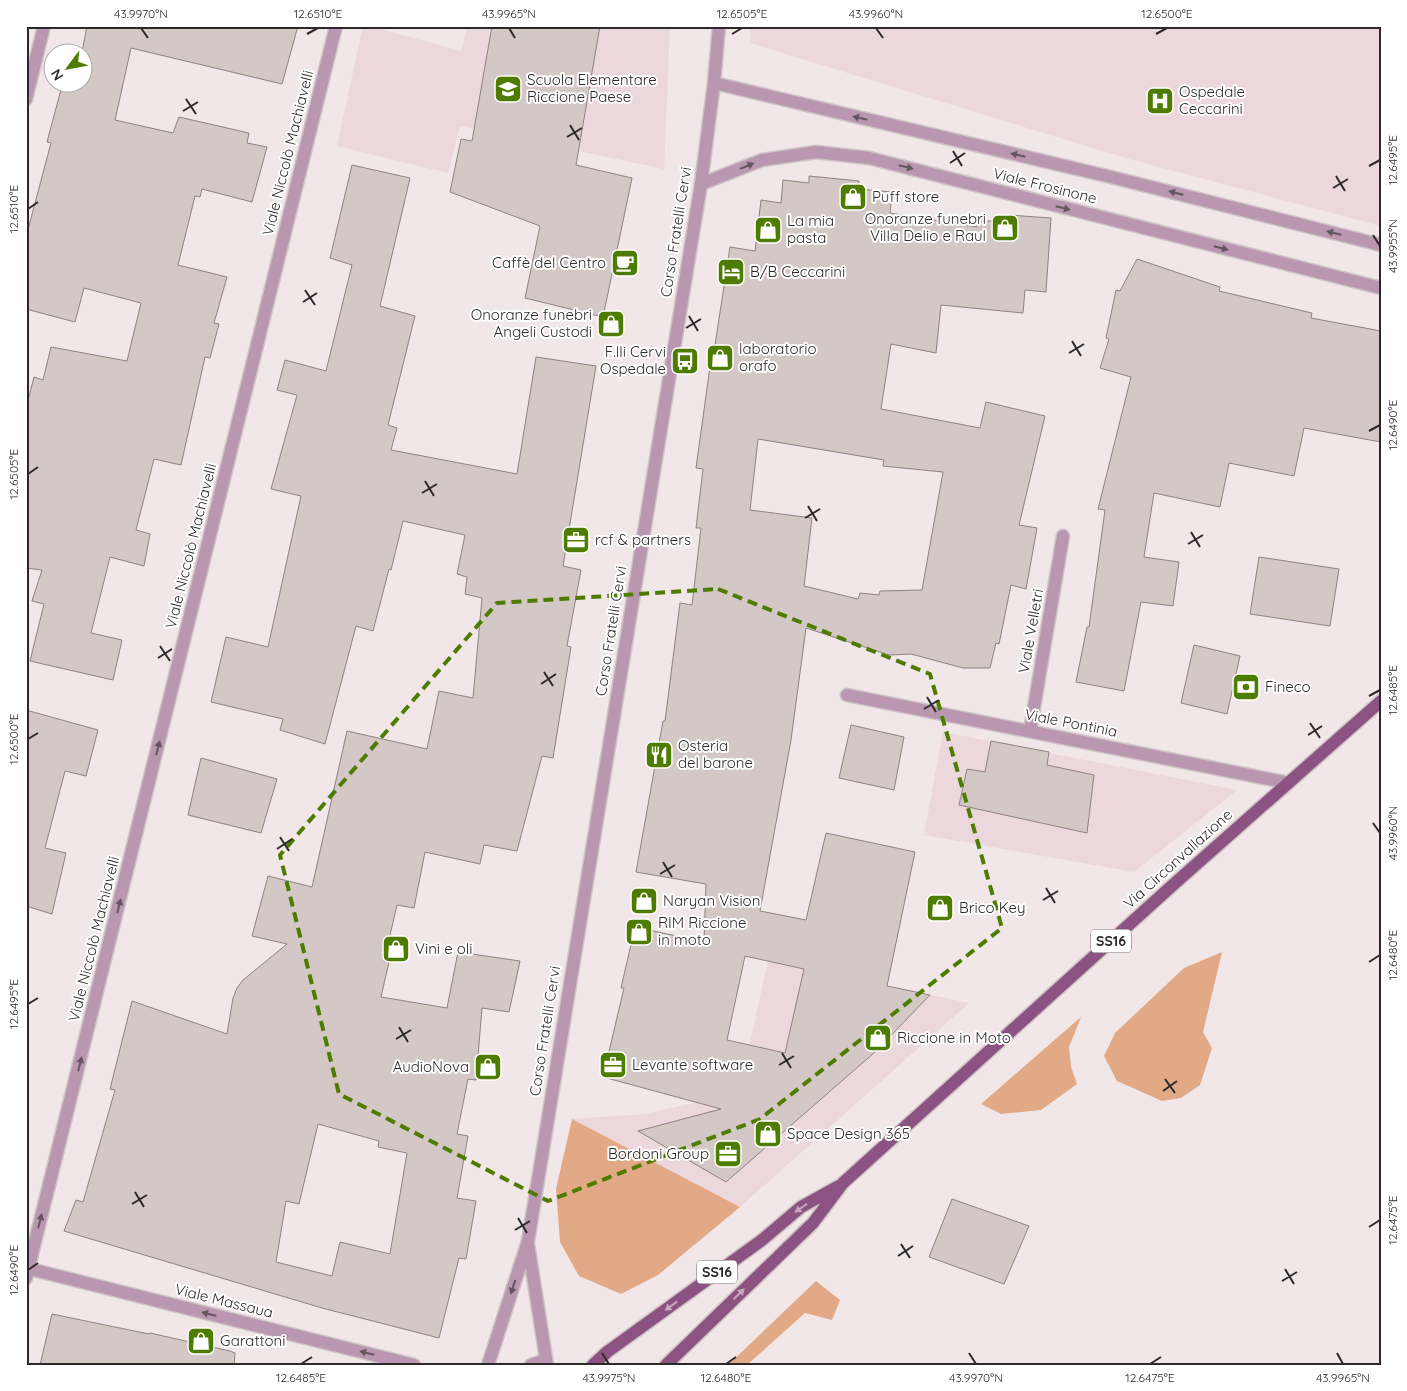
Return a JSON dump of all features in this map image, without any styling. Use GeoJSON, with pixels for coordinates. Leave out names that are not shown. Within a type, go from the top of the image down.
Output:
{"type":"FeatureCollection","features":[{"type":"Feature","properties":{"kind":"main road","name":"Via Circonvallazione"},"geometry":{"type":"LineString","coordinates":[[843,1183],[1166,890],[1381,701]]}},
{"type":"Feature","properties":{"kind":"main road","name":"SS16"},"geometry":{"type":"LineString","coordinates":[[593,1365],[607,1352],[762,1240],[801,1207],[843,1183]]}},
{"type":"Feature","properties":{"kind":"main road","name":"SS16"},"geometry":{"type":"LineString","coordinates":[[666,1365],[813,1223],[843,1183]]}},
{"type":"Feature","properties":{"kind":"street"},"geometry":{"type":"LineString","coordinates":[[26,99],[44,26]]}},
{"type":"Feature","properties":{"kind":"street","name":"Viale Niccolò Machiavelli"},"geometry":{"type":"LineString","coordinates":[[27,1272],[336,26]]}},
{"type":"Feature","properties":{"kind":"street","name":"Corso Fratelli Cervi"},"geometry":{"type":"LineString","coordinates":[[488,1365],[528,1241],[701,184],[719,26]]}},
{"type":"Feature","properties":{"kind":"street","name":"Viale Frosinone"},"geometry":{"type":"LineString","coordinates":[[714,83],[1107,176],[1381,245]]}},
{"type":"Feature","properties":{"kind":"street","name":"Viale Frosinone"},"geometry":{"type":"LineString","coordinates":[[701,184],[762,160],[816,152],[869,158],[1381,288]]}},
{"type":"Feature","properties":{"kind":"street","name":"Viale Velletri"},"geometry":{"type":"LineString","coordinates":[[1030,731],[1064,536]]}},
{"type":"Feature","properties":{"kind":"street","name":"Viale Pontinia"},"geometry":{"type":"LineString","coordinates":[[847,695],[1289,782]]}},
{"type":"Feature","properties":{"kind":"street","name":"Corso Fratelli Cervi"},"geometry":{"type":"LineString","coordinates":[[528,1241],[546,1362]]}},
{"type":"Feature","properties":{"kind":"street","name":"Viale Massaua"},"geometry":{"type":"LineString","coordinates":[[27,1272],[414,1365]]}},
{"type":"Feature","properties":{"kind":"street"},"geometry":{"type":"LineString","coordinates":[[531,1365],[546,1362]]}},
{"type":"Feature","properties":{"kind":"highlighted area"},"geometry":{"type":"Polygon","coordinates":[[[718,589],[930,674],[1002,928],[760,1119],[548,1201],[339,1094],[280,855],[497,603],[718,589]]]}},
{"type":"Feature","properties":{"kind":"shaded area","name":"Scuola Elementare Riccione Paese"},"geometry":{"type":"Polygon","coordinates":[[[363,26],[461,51],[468,26],[670,26],[664,169],[460,126],[448,173],[337,146],[363,26]]]}},
{"type":"Feature","properties":{"kind":"shaded area","name":"Ospedale Ceccarini"},"geometry":{"type":"Polygon","coordinates":[[[751,26],[1381,26],[1381,226],[1129,159],[750,43],[751,26]]]}},
{"type":"Feature","properties":{"kind":"shaded area"},"geometry":{"type":"Polygon","coordinates":[[[943,732],[1237,790],[1134,872],[924,835],[943,732]]]}},
{"type":"Feature","properties":{"kind":"shaded area"},"geometry":{"type":"Polygon","coordinates":[[[1222,952],[1203,1032],[1212,1048],[1200,1085],[1181,1098],[1162,1101],[1117,1081],[1104,1056],[1115,1033],[1184,968],[1222,952]]]}},
{"type":"Feature","properties":{"kind":"shaded area"},"geometry":{"type":"Polygon","coordinates":[[[768,961],[969,1003],[740,1207],[572,1119],[645,1114],[739,1093],[768,961]]]}},
{"type":"Feature","properties":{"kind":"shaded area"},"geometry":{"type":"Polygon","coordinates":[[[1081,1017],[1069,1047],[1071,1067],[1077,1084],[1041,1110],[1001,1114],[981,1104],[1081,1017]]]}},
{"type":"Feature","properties":{"kind":"shaded area"},"geometry":{"type":"Polygon","coordinates":[[[572,1119],[740,1207],[658,1275],[621,1294],[579,1276],[560,1242],[556,1189],[572,1119]]]}},
{"type":"Feature","properties":{"kind":"shaded area"},"geometry":{"type":"Polygon","coordinates":[[[816,1281],[840,1300],[832,1320],[805,1313],[747,1365],[728,1365],[816,1281]]]}},
{"type":"Feature","properties":{"kind":"building"},"geometry":{"type":"Polygon","coordinates":[[[87,26],[298,26],[282,84],[131,48],[115,120],[173,133],[179,117],[249,133],[247,143],[267,147],[252,202],[202,189],[200,197],[195,196],[178,265],[227,277],[214,323],[219,324],[210,358],[205,357],[181,465],[154,459],[136,530],[150,534],[144,566],[110,557],[91,633],[122,640],[113,680],[30,661],[44,604],[32,601],[42,570],[26,568],[26,408],[34,377],[43,380],[51,347],[127,361],[141,303],[84,288],[75,322],[26,309],[26,237],[51,143],[47,142],[60,92],[92,92],[92,42],[84,42],[87,26]]]}},
{"type":"Feature","properties":{"kind":"building"},"geometry":{"type":"Polygon","coordinates":[[[492,26],[600,26],[576,165],[632,178],[603,317],[525,298],[540,226],[450,192],[461,139],[472,141],[492,26]]]}},
{"type":"Feature","properties":{"kind":"building"},"geometry":{"type":"Polygon","coordinates":[[[352,165],[410,178],[380,306],[415,316],[388,425],[397,428],[391,450],[517,474],[536,357],[596,366],[563,566],[581,570],[567,646],[571,647],[553,758],[542,756],[517,851],[484,845],[480,864],[425,852],[414,908],[397,905],[384,961],[389,962],[381,997],[447,1008],[458,952],[520,961],[509,1012],[482,1008],[476,1080],[468,1079],[457,1134],[468,1136],[457,1198],[476,1201],[466,1259],[459,1258],[439,1338],[322,1308],[64,1231],[76,1200],[83,1202],[115,1090],[110,1089],[132,1001],[227,1034],[233,998],[237,988],[243,980],[287,944],[252,936],[268,876],[312,887],[347,731],[427,749],[439,691],[473,698],[482,598],[465,594],[467,577],[457,574],[465,535],[403,521],[373,631],[356,626],[325,744],[280,730],[283,719],[211,702],[226,637],[268,647],[301,496],[271,489],[297,395],[277,390],[285,360],[326,371],[352,265],[330,258],[352,165]],[[318,1124],[299,1204],[286,1201],[276,1262],[332,1276],[340,1242],[390,1254],[407,1153],[378,1147],[379,1141],[318,1124]]]}},
{"type":"Feature","properties":{"kind":"building"},"geometry":{"type":"Polygon","coordinates":[[[809,176],[859,181],[858,189],[892,192],[890,213],[977,227],[977,221],[1009,221],[1009,215],[1051,218],[1046,292],[1025,290],[1023,313],[941,305],[936,353],[891,344],[881,409],[980,428],[986,402],[1045,416],[1019,525],[1037,528],[1026,589],[1011,585],[999,644],[996,643],[990,668],[963,668],[911,654],[889,655],[806,628],[791,740],[760,911],[806,920],[826,833],[915,852],[887,986],[930,995],[875,1052],[726,1182],[638,1131],[721,1109],[603,1077],[624,988],[621,988],[635,927],[704,942],[706,884],[636,872],[663,721],[665,721],[680,603],[692,605],[701,528],[696,528],[703,469],[696,468],[713,345],[715,345],[730,247],[755,251],[761,200],[781,203],[783,180],[809,183],[809,176]],[[758,439],[750,510],[812,518],[804,586],[858,599],[860,593],[879,595],[880,591],[922,590],[943,472],[883,466],[884,460],[758,439]],[[745,956],[727,1040],[785,1053],[804,969],[745,956]]]}},
{"type":"Feature","properties":{"kind":"building"},"geometry":{"type":"Polygon","coordinates":[[[1137,259],[1220,287],[1219,291],[1312,313],[1311,318],[1381,331],[1381,442],[1304,428],[1294,476],[1229,463],[1220,507],[1154,493],[1144,557],[1179,562],[1173,606],[1141,602],[1124,691],[1076,682],[1087,627],[1089,627],[1105,510],[1098,509],[1131,377],[1100,368],[1109,339],[1106,338],[1116,290],[1120,291],[1137,259]]]}},
{"type":"Feature","properties":{"kind":"building"},"geometry":{"type":"Polygon","coordinates":[[[1259,557],[1339,569],[1330,626],[1250,614],[1259,557]]]}},
{"type":"Feature","properties":{"kind":"building"},"geometry":{"type":"Polygon","coordinates":[[[1194,645],[1240,656],[1227,714],[1181,703],[1194,645]]]}},
{"type":"Feature","properties":{"kind":"building"},"geometry":{"type":"Polygon","coordinates":[[[26,710],[98,730],[86,776],[65,771],[45,848],[66,853],[52,914],[26,906],[26,710]]]}},
{"type":"Feature","properties":{"kind":"building"},"geometry":{"type":"Polygon","coordinates":[[[851,725],[904,737],[894,790],[839,778],[851,725]]]}},
{"type":"Feature","properties":{"kind":"building"},"geometry":{"type":"Polygon","coordinates":[[[991,741],[1049,752],[1047,765],[1094,775],[1087,833],[959,805],[967,769],[985,772],[991,741]]]}},
{"type":"Feature","properties":{"kind":"building"},"geometry":{"type":"Polygon","coordinates":[[[201,758],[277,779],[261,833],[188,815],[201,758]]]}},
{"type":"Feature","properties":{"kind":"building"},"geometry":{"type":"Polygon","coordinates":[[[952,1199],[1029,1226],[1004,1284],[929,1257],[952,1199]]]}},
{"type":"Feature","properties":{"kind":"building"},"geometry":{"type":"Polygon","coordinates":[[[52,1314],[230,1351],[235,1353],[234,1365],[40,1365],[52,1314]]]}},
{"type":"Feature","properties":{"kind":"place","name":"Scuola Elementare Riccione Paese"},"geometry":{"type":"Point","coordinates":[508,89]}},
{"type":"Feature","properties":{"kind":"place","name":"Ospedale Ceccarini"},"geometry":{"type":"Point","coordinates":[1160,101]}},
{"type":"Feature","properties":{"kind":"place","name":"Puff store"},"geometry":{"type":"Point","coordinates":[853,197]}},
{"type":"Feature","properties":{"kind":"place","name":"Onoranze funebri Villa Delio e Raul"},"geometry":{"type":"Point","coordinates":[1005,228]}},
{"type":"Feature","properties":{"kind":"place","name":"La mia pasta"},"geometry":{"type":"Point","coordinates":[768,230]}},
{"type":"Feature","properties":{"kind":"place","name":"Caffè del Centro"},"geometry":{"type":"Point","coordinates":[625,263]}},
{"type":"Feature","properties":{"kind":"place","name":"B/B Ceccarini"},"geometry":{"type":"Point","coordinates":[731,272]}},
{"type":"Feature","properties":{"kind":"place","name":"Onoranze funebri Angeli Custodi"},"geometry":{"type":"Point","coordinates":[611,324]}},
{"type":"Feature","properties":{"kind":"place","name":"laboratorio orafo"},"geometry":{"type":"Point","coordinates":[720,358]}},
{"type":"Feature","properties":{"kind":"place","name":"F.lli Cervi Ospedale"},"geometry":{"type":"Point","coordinates":[685,361]}},
{"type":"Feature","properties":{"kind":"place","name":"rcf & partners"},"geometry":{"type":"Point","coordinates":[576,540]}},
{"type":"Feature","properties":{"kind":"place","name":"Fineco"},"geometry":{"type":"Point","coordinates":[1246,687]}},
{"type":"Feature","properties":{"kind":"place","name":"Osteria del barone"},"geometry":{"type":"Point","coordinates":[659,755]}},
{"type":"Feature","properties":{"kind":"place","name":"Naryan Vision"},"geometry":{"type":"Point","coordinates":[644,901]}},
{"type":"Feature","properties":{"kind":"place","name":"Brico Key"},"geometry":{"type":"Point","coordinates":[940,908]}},
{"type":"Feature","properties":{"kind":"place","name":"RIM Riccione in moto"},"geometry":{"type":"Point","coordinates":[639,932]}},
{"type":"Feature","properties":{"kind":"place","name":"Vini e oli"},"geometry":{"type":"Point","coordinates":[396,949]}},
{"type":"Feature","properties":{"kind":"place","name":"Riccione in Moto"},"geometry":{"type":"Point","coordinates":[878,1038]}},
{"type":"Feature","properties":{"kind":"place","name":"Levante software"},"geometry":{"type":"Point","coordinates":[613,1065]}},
{"type":"Feature","properties":{"kind":"place","name":"AudioNova"},"geometry":{"type":"Point","coordinates":[488,1067]}},
{"type":"Feature","properties":{"kind":"place","name":"Space Design 365"},"geometry":{"type":"Point","coordinates":[768,1134]}},
{"type":"Feature","properties":{"kind":"place","name":"Bordoni Group"},"geometry":{"type":"Point","coordinates":[728,1154]}},
{"type":"Feature","properties":{"kind":"place","name":"Garattoni"},"geometry":{"type":"Point","coordinates":[201,1341]}}]}
